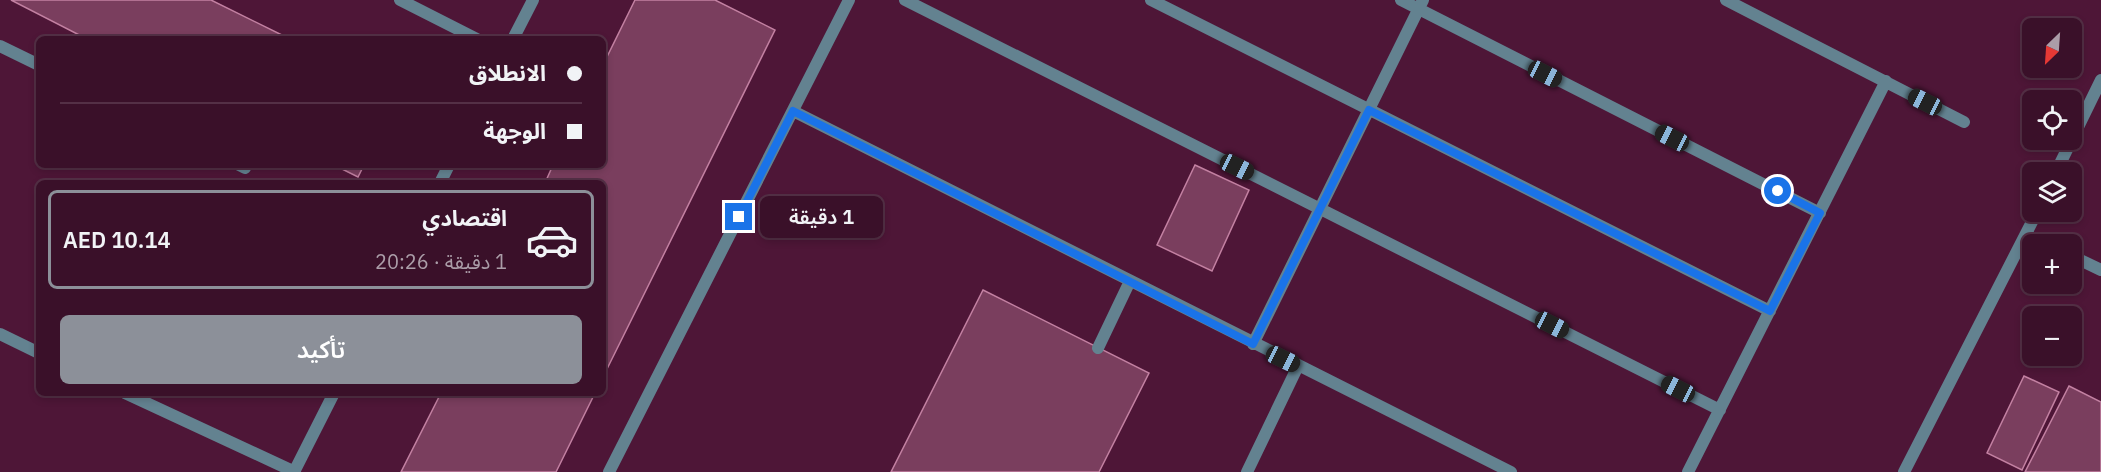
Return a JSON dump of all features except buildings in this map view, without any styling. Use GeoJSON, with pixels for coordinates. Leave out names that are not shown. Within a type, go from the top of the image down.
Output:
{"type":"FeatureCollection","features":[{"type":"Feature","properties":{"kind":"lane"},"geometry":{"type":"LineString","coordinates":[[400,0],[471,36]]}},
{"type":"Feature","properties":{"kind":"lane"},"geometry":{"type":"LineString","coordinates":[[515,36],[533,0]]}},
{"type":"Feature","properties":{"kind":"lane"},"geometry":{"type":"LineString","coordinates":[[609,472],[849,0]]}},
{"type":"Feature","properties":{"kind":"lane"},"geometry":{"type":"LineString","coordinates":[[906,0],[1720,410]]}},
{"type":"Feature","properties":{"kind":"lane"},"geometry":{"type":"LineString","coordinates":[[1151,0],[1770,311]]}},
{"type":"Feature","properties":{"kind":"lane"},"geometry":{"type":"LineString","coordinates":[[1401,0],[1421,5],[1820,213]]}},
{"type":"Feature","properties":{"kind":"lane"},"geometry":{"type":"LineString","coordinates":[[1726,0],[1964,122]]}},
{"type":"Feature","properties":{"kind":"lane"},"geometry":{"type":"LineString","coordinates":[[1253,344],[1421,5]]}},
{"type":"Feature","properties":{"kind":"lane"},"geometry":{"type":"LineString","coordinates":[[0,46],[36,64]]}},
{"type":"Feature","properties":{"kind":"lane"},"geometry":{"type":"LineString","coordinates":[[2061,162],[2101,80]]}},
{"type":"Feature","properties":{"kind":"lane"},"geometry":{"type":"LineString","coordinates":[[1689,472],[1886,81]]}},
{"type":"Feature","properties":{"kind":"lane"},"geometry":{"type":"LineString","coordinates":[[793,111],[1511,472]]}},
{"type":"Feature","properties":{"kind":"lane"},"geometry":{"type":"LineString","coordinates":[[1904,472],[2022,243]]}},
{"type":"Feature","properties":{"kind":"lane"},"geometry":{"type":"LineString","coordinates":[[2082,261],[2101,270]]}},
{"type":"Feature","properties":{"kind":"lane"},"geometry":{"type":"LineString","coordinates":[[1098,348],[1130,281]]}},
{"type":"Feature","properties":{"kind":"lane"},"geometry":{"type":"LineString","coordinates":[[0,334],[36,352]]}},
{"type":"Feature","properties":{"kind":"lane"},"geometry":{"type":"LineString","coordinates":[[1246,472],[1298,366]]}},
{"type":"Feature","properties":{"kind":"lane"},"geometry":{"type":"LineString","coordinates":[[131,396],[294,472],[332,396]]}},
{"type":"Feature","properties":{"kind":"route"},"geometry":{"type":"LineString","coordinates":[[739,217],[793,111],[1253,344],[1369,110],[1770,311],[1820,213],[1778,191]]}}]}
